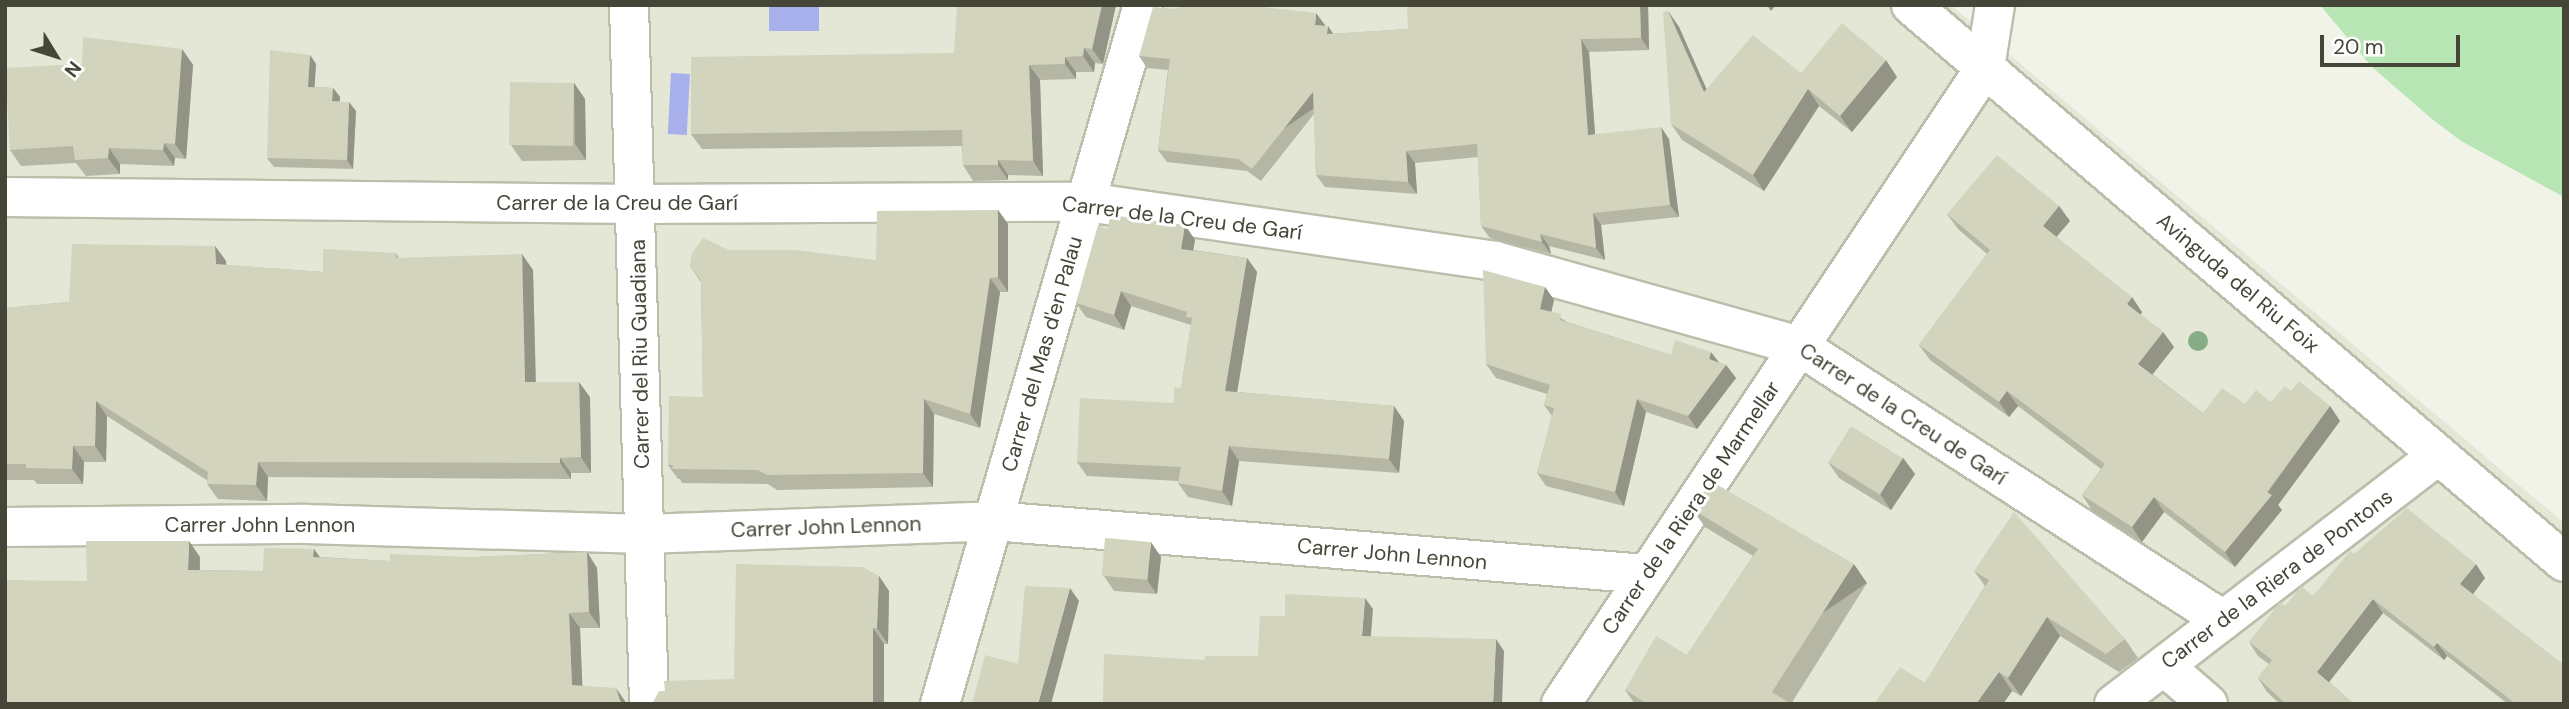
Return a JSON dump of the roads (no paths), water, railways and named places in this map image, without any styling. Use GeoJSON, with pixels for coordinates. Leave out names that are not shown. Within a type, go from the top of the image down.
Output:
{"type":"FeatureCollection","features":[{"type":"Feature","properties":{"kind":"street","name":"Carrer del Riu Guadiana"},"geometry":{"type":"LineString","coordinates":[[629,5],[637,204],[649,704]]}},
{"type":"Feature","properties":{"kind":"street","name":"Carrer del Mas d'en Palau"},"geometry":{"type":"LineString","coordinates":[[940,704],[1143,5]]}},
{"type":"Feature","properties":{"kind":"street","name":"Avinguda del Riu Foix"},"geometry":{"type":"LineString","coordinates":[[1911,5],[2564,562]]}},
{"type":"Feature","properties":{"kind":"street"},"geometry":{"type":"LineString","coordinates":[[1985,68],[1995,5]]}},
{"type":"Feature","properties":{"kind":"street","name":"Carrer de la Riera de Marmellar"},"geometry":{"type":"LineString","coordinates":[[1561,704],[1985,68]]}},
{"type":"Feature","properties":{"kind":"street","name":"Carrer de la Creu de Garí"},"geometry":{"type":"LineString","coordinates":[[5,197],[637,204],[1086,202],[1495,261],[1799,346],[2223,620]]}},
{"type":"Feature","properties":{"kind":"street","name":"Carrer de la Riera de Pontons"},"geometry":{"type":"LineString","coordinates":[[2114,704],[2439,455]]}},
{"type":"Feature","properties":{"kind":"street","name":"Carrer John Lennon"},"geometry":{"type":"LineString","coordinates":[[5,527],[306,524],[645,534],[993,521],[1646,574]]}},
{"type":"Feature","properties":{"kind":"street"},"geometry":{"type":"LineString","coordinates":[[2164,666],[2208,704]]}},
{"type":"Feature","properties":{"kind":"water"},"geometry":{"type":"Polygon","coordinates":[[[769,5],[819,5],[819,31],[769,31],[769,5]]]}},
{"type":"Feature","properties":{"kind":"water"},"geometry":{"type":"Polygon","coordinates":[[[671,73],[690,74],[687,135],[668,134],[671,73]]]}}]}
